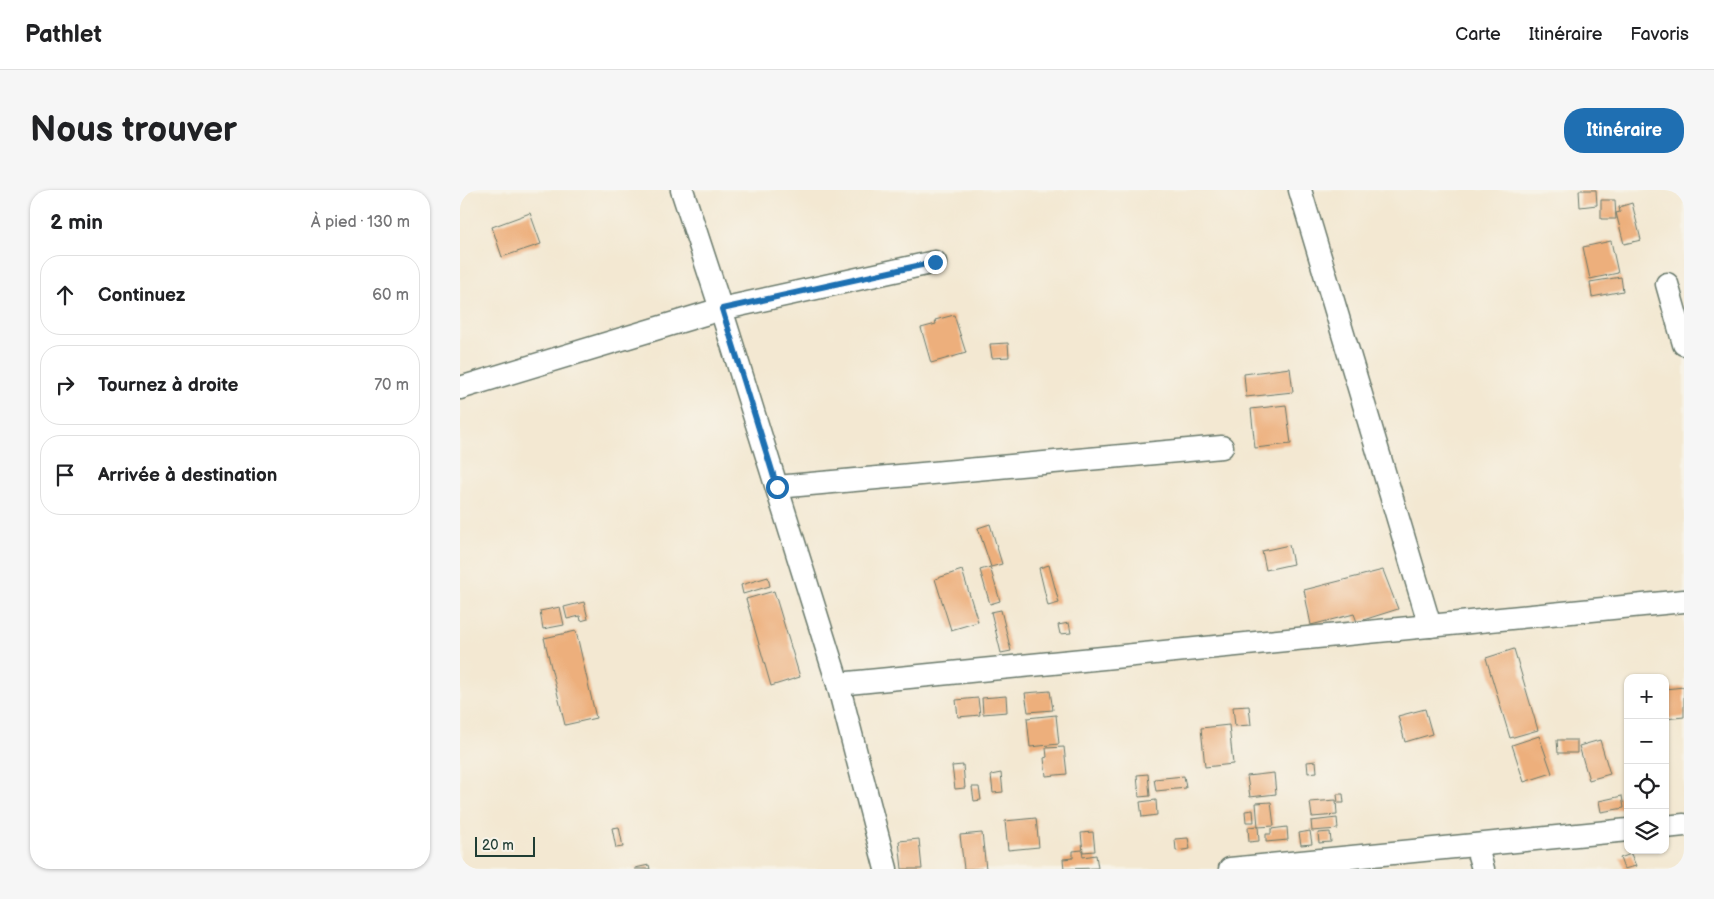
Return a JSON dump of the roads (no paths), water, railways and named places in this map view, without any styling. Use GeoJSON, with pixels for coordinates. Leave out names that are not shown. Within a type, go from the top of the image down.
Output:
{"type":"FeatureCollection","features":[{"type":"Feature","properties":{"kind":"street"},"geometry":{"type":"LineString","coordinates":[[682,190],[722,309],[838,684],[886,869]]}},
{"type":"Feature","properties":{"kind":"street"},"geometry":{"type":"LineString","coordinates":[[1300,190],[1430,626]]}},
{"type":"Feature","properties":{"kind":"street"},"geometry":{"type":"LineString","coordinates":[[460,388],[722,309],[935,262]]}},
{"type":"Feature","properties":{"kind":"street"},"geometry":{"type":"LineString","coordinates":[[1667,284],[1684,344]]}},
{"type":"Feature","properties":{"kind":"street"},"geometry":{"type":"LineString","coordinates":[[777,487],[1222,447]]}},
{"type":"Feature","properties":{"kind":"street"},"geometry":{"type":"LineString","coordinates":[[838,684],[1684,601]]}},
{"type":"Feature","properties":{"kind":"street"},"geometry":{"type":"LineString","coordinates":[[1669,827],[1684,825]]}},
{"type":"Feature","properties":{"kind":"street"},"geometry":{"type":"LineString","coordinates":[[1230,869],[1624,830]]}},
{"type":"Feature","properties":{"kind":"street"},"geometry":{"type":"LineString","coordinates":[[1476,845],[1483,869]]}}]}
